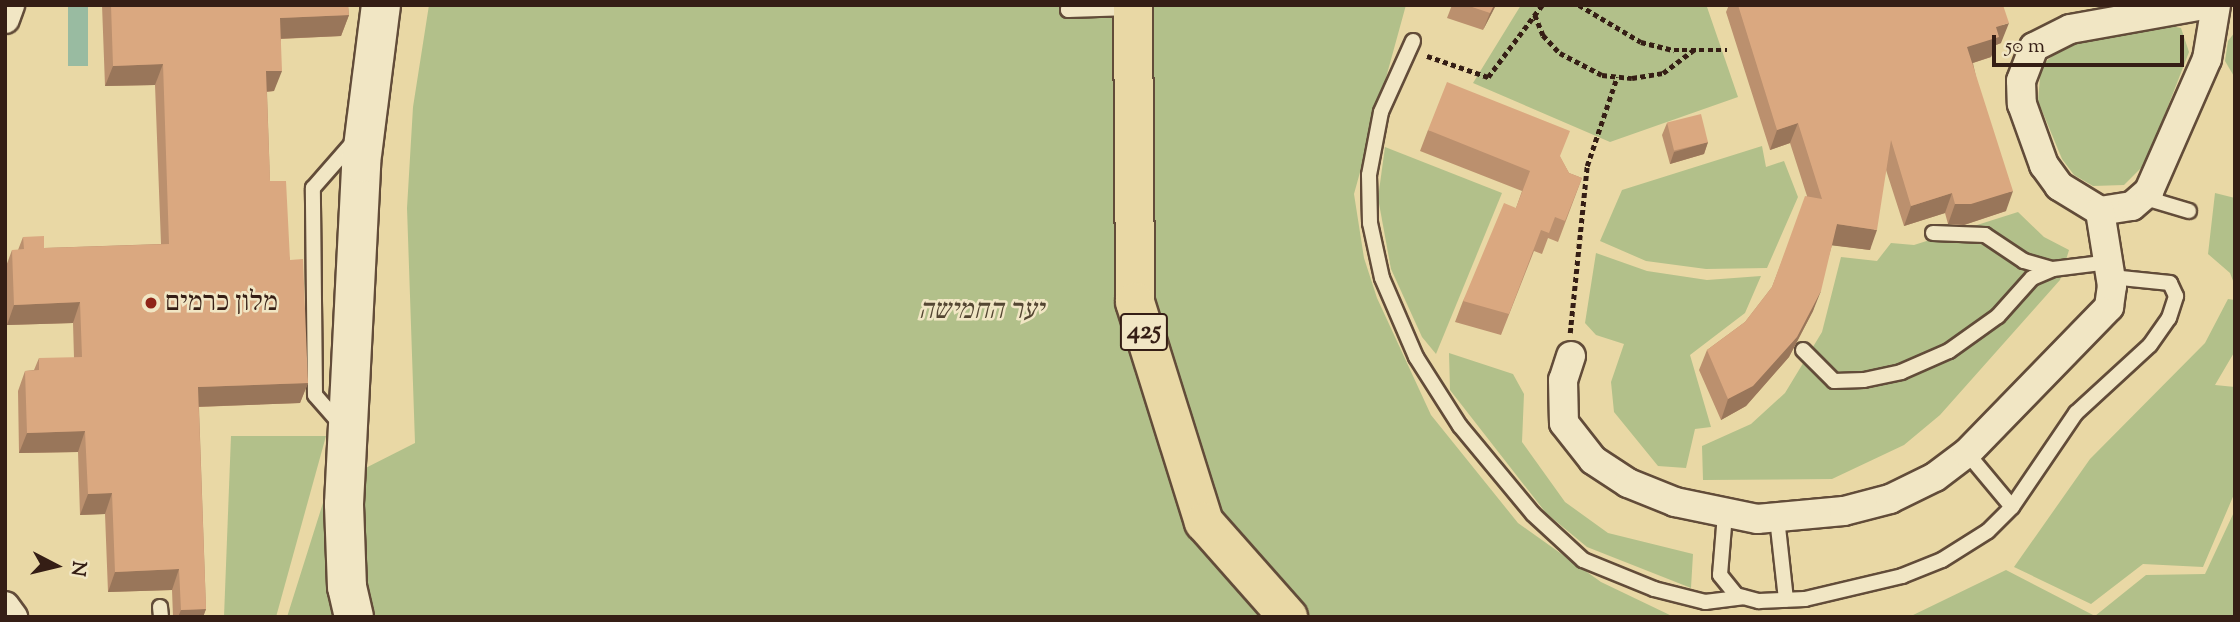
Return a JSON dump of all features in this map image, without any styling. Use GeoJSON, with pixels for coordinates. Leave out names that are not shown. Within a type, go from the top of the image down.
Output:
{"type":"FeatureCollection","features":[{"type":"Feature","properties":{"kind":"main road"},"geometry":{"type":"LineString","coordinates":[[354,617],[347,587],[348,433],[365,128],[381,5]]}},
{"type":"Feature","properties":{"kind":"main road","name":"425"},"geometry":{"type":"LineString","coordinates":[[1133,6],[1135,302],[1204,522],[1288,617]]}},
{"type":"Feature","properties":{"kind":"street"},"geometry":{"type":"LineString","coordinates":[[5,19],[10,5]]}},
{"type":"Feature","properties":{"kind":"street"},"geometry":{"type":"LineString","coordinates":[[2204,5],[2070,29],[2034,47],[2025,62],[2022,104],[2044,164],[2059,186],[2100,211],[2119,211],[2142,197],[2197,88],[2214,33],[2216,5]]}},
{"type":"Feature","properties":{"kind":"street"},"geometry":{"type":"LineString","coordinates":[[1571,356],[1563,380],[1564,423],[1593,460],[1628,483],[1663,497],[1725,514],[1777,518],[1844,511],[1890,499],[1935,477],[1967,453],[2096,324],[2109,307],[2110,269],[2100,211]]}},
{"type":"Feature","properties":{"kind":"street"},"geometry":{"type":"LineString","coordinates":[[5,606],[13,617]]}},
{"type":"Feature","properties":{"kind":"lane"},"geometry":{"type":"LineString","coordinates":[[1069,5],[1068,10],[1133,6]]}},
{"type":"Feature","properties":{"kind":"lane"},"geometry":{"type":"LineString","coordinates":[[1411,46],[1381,112],[1369,175],[1370,223],[1382,278],[1416,357],[1476,445],[1533,514],[1583,560],[1654,589],[1705,602],[1743,597],[1759,601],[1786,600],[1902,576],[1942,560],[1988,531],[2012,507],[2076,413],[2150,345],[2169,318],[2176,296],[2170,284],[2110,269],[2053,269],[2024,261],[1985,235],[1933,233]]}},
{"type":"Feature","properties":{"kind":"lane"},"geometry":{"type":"LineString","coordinates":[[2142,197],[2189,211]]}},
{"type":"Feature","properties":{"kind":"lane"},"geometry":{"type":"LineString","coordinates":[[1803,350],[1834,381],[1864,380],[1901,372],[1949,351],[1998,316],[2019,288],[2053,269]]}},
{"type":"Feature","properties":{"kind":"lane"},"geometry":{"type":"LineString","coordinates":[[1967,453],[2012,507]]}},
{"type":"Feature","properties":{"kind":"lane"},"geometry":{"type":"LineString","coordinates":[[1725,514],[1720,575],[1743,597]]}},
{"type":"Feature","properties":{"kind":"lane"},"geometry":{"type":"LineString","coordinates":[[1777,518],[1786,600]]}},
{"type":"Feature","properties":{"kind":"path"},"geometry":{"type":"LineString","coordinates":[[1411,46],[1488,78],[1542,5]]}},
{"type":"Feature","properties":{"kind":"path"},"geometry":{"type":"LineString","coordinates":[[1579,5],[1642,42],[1694,50],[1727,50]]}},
{"type":"Feature","properties":{"kind":"path"},"geometry":{"type":"LineString","coordinates":[[1535,15],[1543,35],[1560,53],[1602,75],[1617,77],[1663,73],[1694,50]]}},
{"type":"Feature","properties":{"kind":"path"},"geometry":{"type":"LineString","coordinates":[[1571,356],[1587,166],[1617,77]]}},
{"type":"Feature","properties":{"kind":"green space","name":"יער החמישה"},"geometry":{"type":"Polygon","coordinates":[[[429,5],[1406,5],[1354,194],[1364,258],[1377,298],[1431,415],[1518,523],[1601,582],[1674,617],[287,617],[328,487],[415,443],[407,208],[413,107],[429,5]]]}},
{"type":"Feature","properties":{"kind":"green space"},"geometry":{"type":"Polygon","coordinates":[[[1521,5],[1713,5],[1707,7],[1738,97],[1610,142],[1473,83],[1521,5]]]}},
{"type":"Feature","properties":{"kind":"green space"},"geometry":{"type":"Polygon","coordinates":[[[2166,25],[2181,28],[2189,52],[2146,163],[2124,185],[2093,186],[2074,175],[2062,159],[2038,101],[2041,66],[2069,41],[2166,25]]]}},
{"type":"Feature","properties":{"kind":"green space"},"geometry":{"type":"Polygon","coordinates":[[[2235,32],[2235,78],[2225,61],[2228,41],[2235,32]]]}},
{"type":"Feature","properties":{"kind":"green space"},"geometry":{"type":"Polygon","coordinates":[[[1762,146],[1766,167],[1784,161],[1798,197],[1767,268],[1706,269],[1646,261],[1600,241],[1622,190],[1762,146]]]}},
{"type":"Feature","properties":{"kind":"green space"},"geometry":{"type":"Polygon","coordinates":[[[1385,147],[1502,193],[1436,354],[1422,337],[1391,269],[1378,198],[1385,147]]]}},
{"type":"Feature","properties":{"kind":"green space"},"geometry":{"type":"Polygon","coordinates":[[[2215,193],[2235,198],[2235,286],[2230,273],[2208,254],[2215,193]]]}},
{"type":"Feature","properties":{"kind":"green space"},"geometry":{"type":"Polygon","coordinates":[[[2018,212],[2044,237],[2069,250],[2060,280],[1940,415],[1904,445],[1832,479],[1703,480],[1702,446],[1751,424],[1785,393],[1822,332],[1841,257],[1877,261],[1891,243],[1914,245],[2018,212]]]}},
{"type":"Feature","properties":{"kind":"green space"},"geometry":{"type":"Polygon","coordinates":[[[1596,253],[1647,271],[1707,280],[1761,276],[1745,313],[1690,355],[1711,427],[1695,429],[1686,468],[1658,466],[1614,412],[1611,382],[1624,344],[1596,335],[1585,323],[1596,253]]]}},
{"type":"Feature","properties":{"kind":"green space"},"geometry":{"type":"Polygon","coordinates":[[[2228,299],[2235,300],[2235,351],[2215,385],[2235,387],[2235,492],[2203,567],[2143,564],[2091,604],[2014,567],[2090,459],[2205,343],[2228,299]]]}},
{"type":"Feature","properties":{"kind":"green space"},"geometry":{"type":"Polygon","coordinates":[[[1449,353],[1513,374],[1524,394],[1522,442],[1565,502],[1608,533],[1693,554],[1691,588],[1587,547],[1546,513],[1450,390],[1449,353]]]}},
{"type":"Feature","properties":{"kind":"green space"},"geometry":{"type":"Polygon","coordinates":[[[231,436],[326,436],[276,617],[224,617],[231,436]]]}},
{"type":"Feature","properties":{"kind":"green space"},"geometry":{"type":"Polygon","coordinates":[[[2235,510],[2235,617],[1909,617],[2006,570],[2095,616],[2146,575],[2205,574],[2235,510]]]}},
{"type":"Feature","properties":{"kind":"shaded area"},"geometry":{"type":"Polygon","coordinates":[[[68,5],[88,5],[88,66],[68,66],[68,5]]]}},
{"type":"Feature","properties":{"kind":"building","name":"מלון כרמים"},"geometry":{"type":"Polygon","coordinates":[[[111,5],[348,5],[349,15],[280,18],[282,71],[266,71],[270,181],[286,181],[290,260],[303,259],[308,383],[198,387],[206,609],[181,610],[179,569],[115,572],[112,493],[88,494],[85,431],[27,433],[25,371],[39,370],[39,358],[82,357],[80,302],[14,305],[12,250],[24,249],[23,237],[44,236],[44,248],[169,244],[163,64],[113,66],[111,5]]]}},
{"type":"Feature","properties":{"kind":"building"},"geometry":{"type":"Polygon","coordinates":[[[1466,5],[1494,5],[1490,13],[1466,5]]]}},
{"type":"Feature","properties":{"kind":"building"},"geometry":{"type":"Polygon","coordinates":[[[1738,5],[2003,5],[2009,23],[1996,27],[1999,37],[1967,47],[2013,191],[1971,204],[1955,204],[1952,193],[1911,206],[1891,140],[1877,230],[1837,224],[1821,291],[1797,337],[1753,386],[1728,399],[1707,350],[1745,322],[1772,287],[1805,196],[1822,199],[1798,123],[1777,130],[1738,5]]]}},
{"type":"Feature","properties":{"kind":"building"},"geometry":{"type":"Polygon","coordinates":[[[1447,82],[1570,131],[1560,156],[1569,173],[1582,178],[1565,221],[1555,217],[1549,233],[1541,230],[1509,314],[1463,301],[1504,203],[1516,208],[1530,171],[1428,130],[1447,82]]]}},
{"type":"Feature","properties":{"kind":"building"},"geometry":{"type":"Polygon","coordinates":[[[1701,114],[1708,142],[1674,151],[1667,122],[1701,114]]]}},
{"type":"Feature","properties":{"kind":"place","name":"מלון כרמים"},"geometry":{"type":"Point","coordinates":[151,303]}}]}
